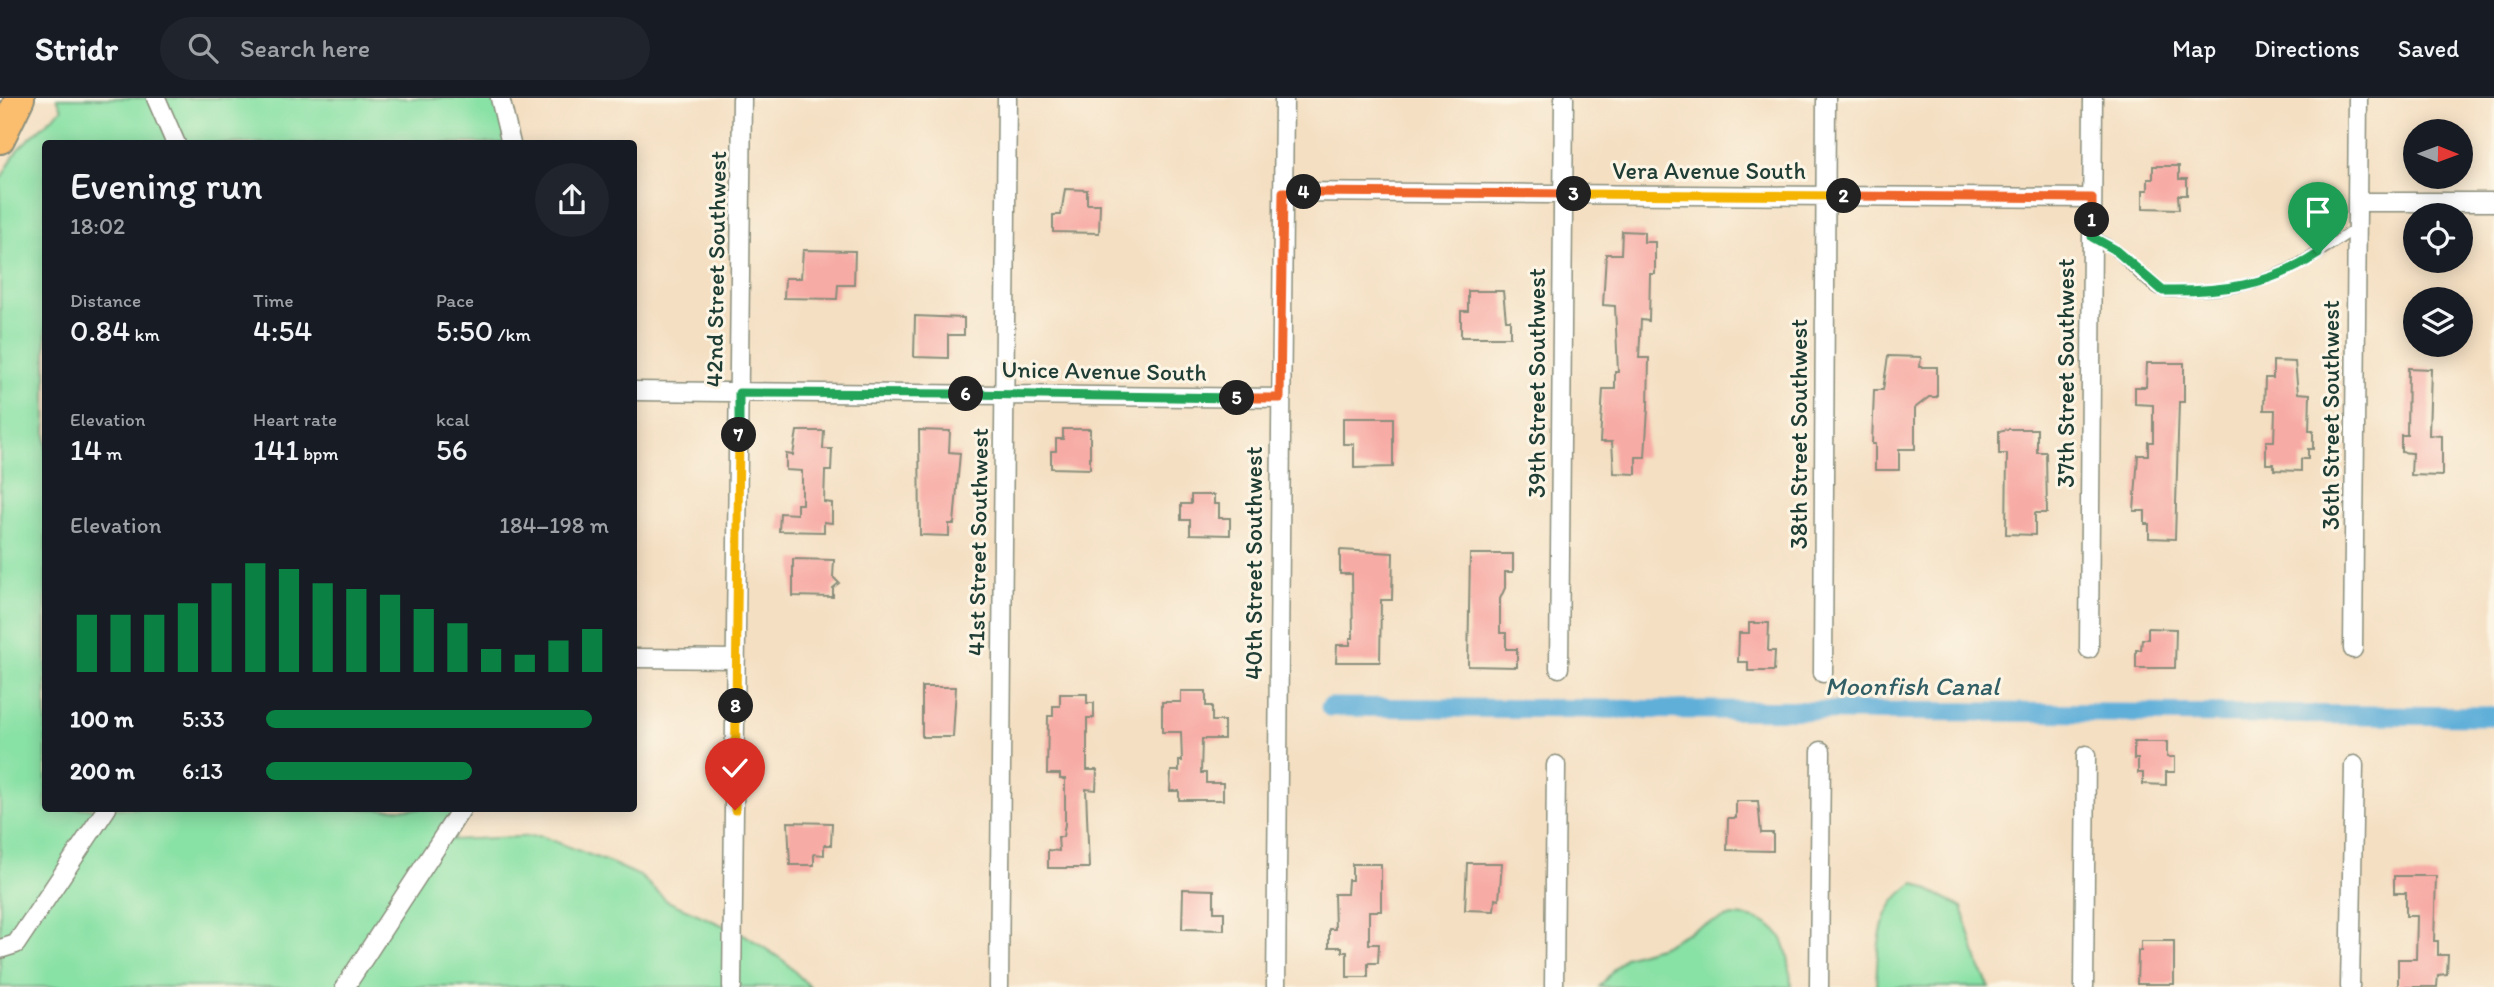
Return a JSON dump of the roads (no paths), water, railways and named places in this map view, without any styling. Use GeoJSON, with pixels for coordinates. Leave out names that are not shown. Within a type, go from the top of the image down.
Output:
{"type":"FeatureCollection","features":[{"type":"Feature","properties":{"kind":"highway"},"geometry":{"type":"LineString","coordinates":[[0,139],[20,98]]}},
{"type":"Feature","properties":{"kind":"street"},"geometry":{"type":"LineString","coordinates":[[156,98],[174,140]]}},
{"type":"Feature","properties":{"kind":"street"},"geometry":{"type":"LineString","coordinates":[[500,98],[510,140]]}},
{"type":"Feature","properties":{"kind":"street","name":"42nd Street Southwest"},"geometry":{"type":"LineString","coordinates":[[732,987],[742,98]]}},
{"type":"Feature","properties":{"kind":"street","name":"41st Street Southwest"},"geometry":{"type":"LineString","coordinates":[[999,987],[1007,98]]}},
{"type":"Feature","properties":{"kind":"street","name":"40th Street Southwest"},"geometry":{"type":"LineString","coordinates":[[1276,987],[1284,98]]}},
{"type":"Feature","properties":{"kind":"street","name":"39th Street Southwest"},"geometry":{"type":"LineString","coordinates":[[1559,668],[1564,98]]}},
{"type":"Feature","properties":{"kind":"street","name":"38th Street Southwest"},"geometry":{"type":"LineString","coordinates":[[1824,673],[1826,98]]}},
{"type":"Feature","properties":{"kind":"street","name":"37th Street Southwest"},"geometry":{"type":"LineString","coordinates":[[2089,649],[2093,98]]}},
{"type":"Feature","properties":{"kind":"street","name":"36th Street Southwest"},"geometry":{"type":"LineString","coordinates":[[2353,649],[2358,98]]}},
{"type":"Feature","properties":{"kind":"street","name":"Vera Avenue South"},"geometry":{"type":"LineString","coordinates":[[1283,192],[2092,198]]}},
{"type":"Feature","properties":{"kind":"street"},"geometry":{"type":"LineString","coordinates":[[2357,202],[2494,202]]}},
{"type":"Feature","properties":{"kind":"street","name":"Unice Avenue South"},"geometry":{"type":"LineString","coordinates":[[637,391],[1280,398]]}},
{"type":"Feature","properties":{"kind":"street"},"geometry":{"type":"LineString","coordinates":[[637,657],[736,659]]}},
{"type":"Feature","properties":{"kind":"street"},"geometry":{"type":"LineString","coordinates":[[1819,987],[1821,751]]}},
{"type":"Feature","properties":{"kind":"street"},"geometry":{"type":"LineString","coordinates":[[2084,987],[2086,755]]}},
{"type":"Feature","properties":{"kind":"street"},"geometry":{"type":"LineString","coordinates":[[1554,987],[1556,765]]}},
{"type":"Feature","properties":{"kind":"street"},"geometry":{"type":"LineString","coordinates":[[2350,987],[2354,765]]}},
{"type":"Feature","properties":{"kind":"street"},"geometry":{"type":"LineString","coordinates":[[0,949],[16,944],[104,812]]}},
{"type":"Feature","properties":{"kind":"street"},"geometry":{"type":"LineString","coordinates":[[346,987],[459,812]]}},
{"type":"Feature","properties":{"kind":"lane"},"geometry":{"type":"LineString","coordinates":[[2092,237],[2114,249],[2160,290],[2202,292],[2247,286],[2298,267],[2357,227]]}},
{"type":"Feature","properties":{"kind":"waterway","name":"Moonfish Canal"},"geometry":{"type":"LineString","coordinates":[[1330,707],[2494,716]]}}]}
